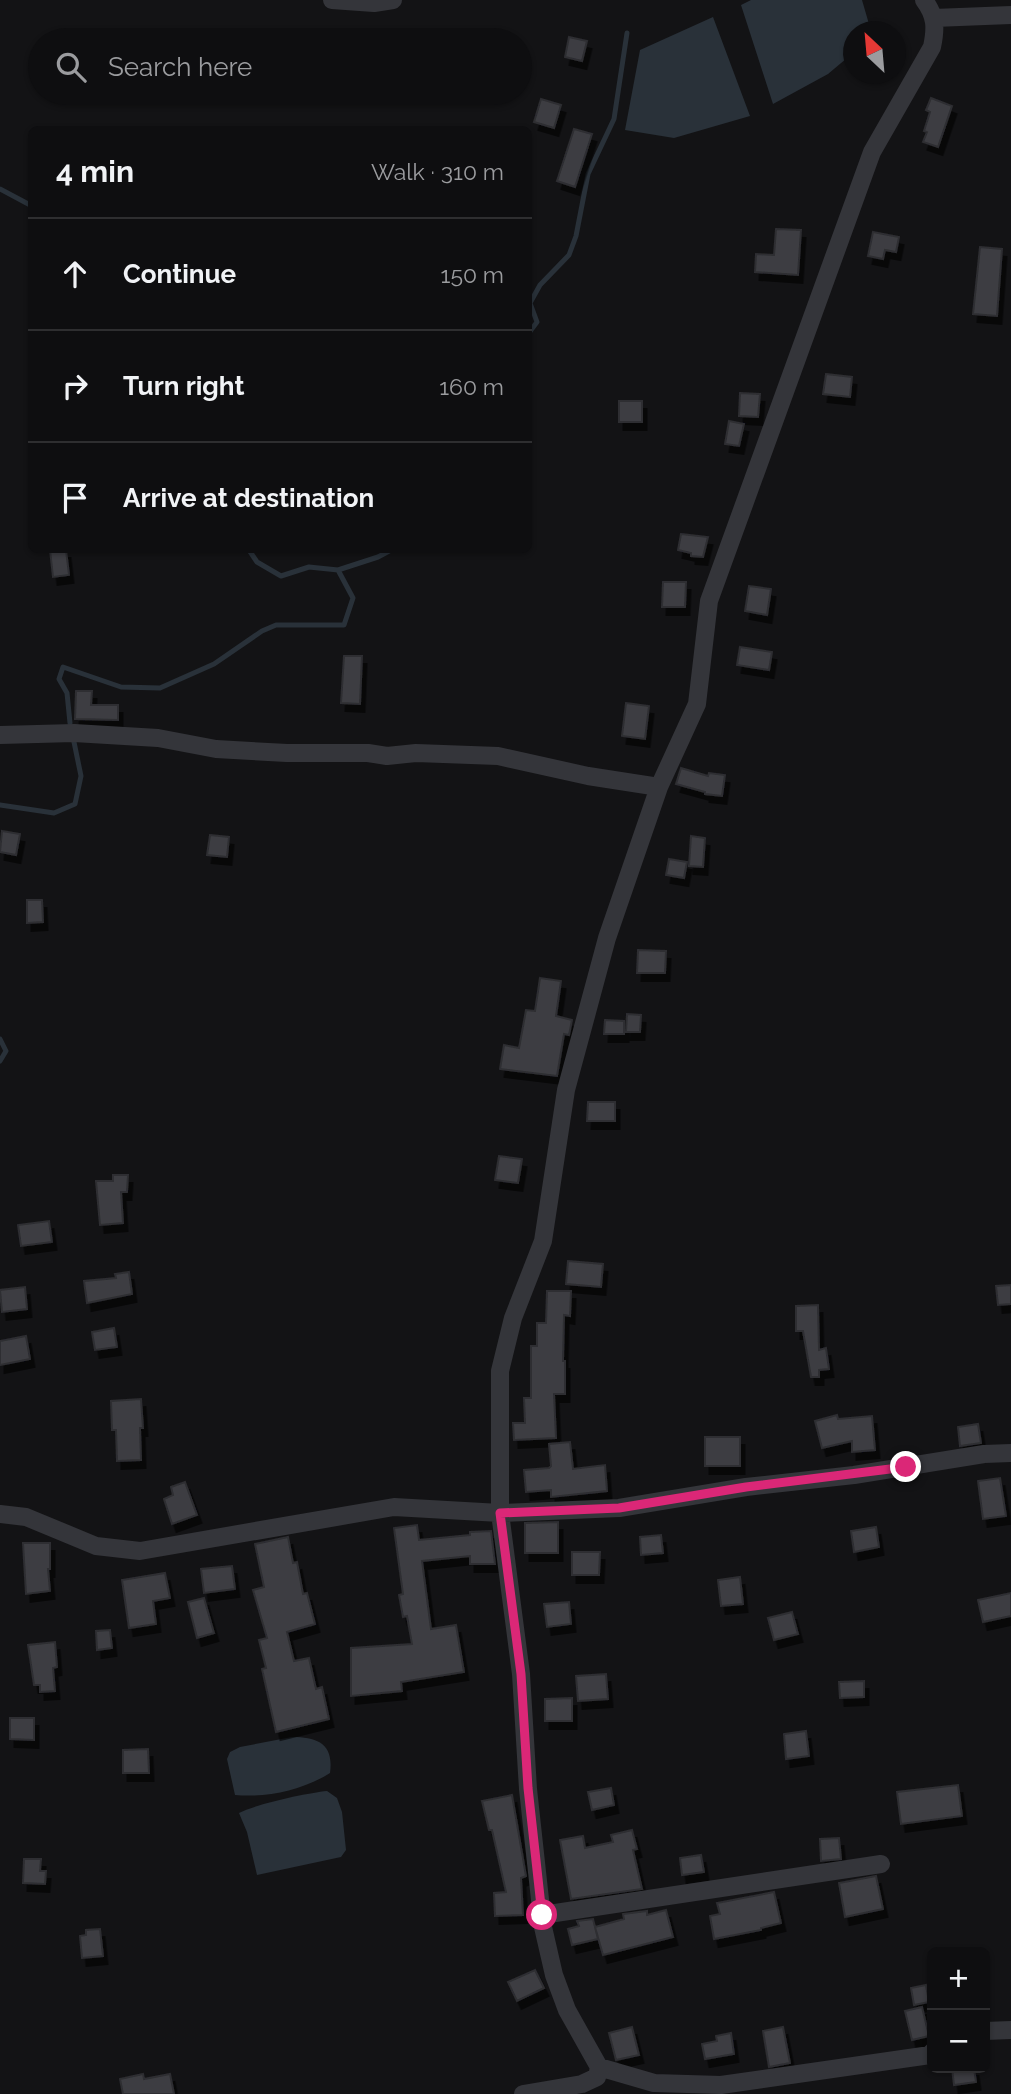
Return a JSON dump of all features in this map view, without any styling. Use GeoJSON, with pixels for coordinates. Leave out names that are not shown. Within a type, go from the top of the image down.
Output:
{"type":"FeatureCollection","features":[{"type":"Feature","properties":{"kind":"street"},"geometry":{"type":"LineString","coordinates":[[332,0],[374,3],[393,0]]}},
{"type":"Feature","properties":{"kind":"street"},"geometry":{"type":"LineString","coordinates":[[523,2094],[582,2084],[597,2077],[599,2067],[567,2010],[554,1975],[542,1915],[528,1788],[521,1674],[500,1513],[500,1371],[513,1318],[543,1241],[566,1090],[604,951],[660,787],[696,704],[709,601],[872,152],[932,47],[936,32],[934,14],[924,0]]}},
{"type":"Feature","properties":{"kind":"street"},"geometry":{"type":"LineString","coordinates":[[934,18],[1011,15]]}},
{"type":"Feature","properties":{"kind":"street"},"geometry":{"type":"LineString","coordinates":[[0,735],[98,734],[158,738],[216,749],[287,753],[310,751],[387,756],[498,756],[588,776],[660,787]]}},
{"type":"Feature","properties":{"kind":"street"},"geometry":{"type":"LineString","coordinates":[[0,1514],[26,1517],[96,1546],[140,1550],[394,1507],[500,1513],[619,1508],[746,1487],[854,1475],[984,1454],[1011,1453]]}},
{"type":"Feature","properties":{"kind":"street"},"geometry":{"type":"LineString","coordinates":[[542,1915],[880,1864]]}},
{"type":"Feature","properties":{"kind":"street"},"geometry":{"type":"LineString","coordinates":[[990,2031],[1011,2030]]}},
{"type":"Feature","properties":{"kind":"street"},"geometry":{"type":"LineString","coordinates":[[599,2067],[654,2082],[721,2085],[927,2055]]}},
{"type":"Feature","properties":{"kind":"shaded area"},"geometry":{"type":"Polygon","coordinates":[[[751,0],[862,0],[868,21],[843,21],[843,61],[828,74],[773,104],[741,5],[751,0]]]}},
{"type":"Feature","properties":{"kind":"shaded area"},"geometry":{"type":"Polygon","coordinates":[[[713,17],[750,116],[674,138],[625,130],[640,50],[713,17]]]}},
{"type":"Feature","properties":{"kind":"shaded area"},"geometry":{"type":"Polygon","coordinates":[[[292,1737],[322,1744],[329,1755],[330,1773],[308,1784],[284,1791],[235,1795],[227,1759],[230,1752],[240,1747],[292,1737]]]}},
{"type":"Feature","properties":{"kind":"shaded area"},"geometry":{"type":"Polygon","coordinates":[[[327,1791],[337,1798],[342,1812],[346,1850],[341,1857],[257,1875],[247,1832],[239,1813],[282,1799],[327,1791]]]}},
{"type":"Feature","properties":{"kind":"building"},"geometry":{"type":"Polygon","coordinates":[[[569,37],[587,41],[582,61],[565,57],[569,37]]]}},
{"type":"Feature","properties":{"kind":"building"},"geometry":{"type":"Polygon","coordinates":[[[931,98],[952,106],[938,147],[923,142],[930,112],[926,110],[931,98]]]}},
{"type":"Feature","properties":{"kind":"building"},"geometry":{"type":"Polygon","coordinates":[[[541,99],[561,105],[554,128],[534,122],[541,99]]]}},
{"type":"Feature","properties":{"kind":"building"},"geometry":{"type":"Polygon","coordinates":[[[574,129],[592,134],[575,187],[557,181],[574,129]]]}},
{"type":"Feature","properties":{"kind":"building"},"geometry":{"type":"Polygon","coordinates":[[[776,229],[801,230],[798,275],[755,272],[756,254],[774,255],[776,229]]]}},
{"type":"Feature","properties":{"kind":"building"},"geometry":{"type":"Polygon","coordinates":[[[873,232],[899,237],[896,252],[885,250],[883,259],[868,256],[873,232]]]}},
{"type":"Feature","properties":{"kind":"building"},"geometry":{"type":"Polygon","coordinates":[[[980,247],[1002,249],[997,316],[973,314],[980,247]]]}},
{"type":"Feature","properties":{"kind":"building"},"geometry":{"type":"Polygon","coordinates":[[[826,374],[852,377],[850,397],[823,394],[826,374]]]}},
{"type":"Feature","properties":{"kind":"building"},"geometry":{"type":"Polygon","coordinates":[[[740,393],[760,394],[758,417],[739,416],[740,393]]]}},
{"type":"Feature","properties":{"kind":"building"},"geometry":{"type":"Polygon","coordinates":[[[619,401],[642,401],[642,422],[619,422],[619,401]]]}},
{"type":"Feature","properties":{"kind":"building"},"geometry":{"type":"Polygon","coordinates":[[[729,421],[744,424],[739,446],[725,444],[729,421]]]}},
{"type":"Feature","properties":{"kind":"building"},"geometry":{"type":"Polygon","coordinates":[[[681,534],[708,537],[703,557],[691,556],[691,553],[678,550],[681,534]]]}},
{"type":"Feature","properties":{"kind":"building"},"geometry":{"type":"Polygon","coordinates":[[[50,553],[66,553],[69,575],[53,577],[50,553]]]}},
{"type":"Feature","properties":{"kind":"building"},"geometry":{"type":"Polygon","coordinates":[[[663,582],[686,582],[685,607],[662,607],[663,582]]]}},
{"type":"Feature","properties":{"kind":"building"},"geometry":{"type":"Polygon","coordinates":[[[749,586],[771,589],[767,615],[745,611],[749,586]]]}},
{"type":"Feature","properties":{"kind":"building"},"geometry":{"type":"Polygon","coordinates":[[[740,647],[772,652],[769,670],[737,665],[740,647]]]}},
{"type":"Feature","properties":{"kind":"building"},"geometry":{"type":"Polygon","coordinates":[[[344,656],[362,656],[360,704],[341,703],[344,656]]]}},
{"type":"Feature","properties":{"kind":"building"},"geometry":{"type":"Polygon","coordinates":[[[76,691],[92,691],[91,705],[118,705],[118,720],[75,719],[76,691]]]}},
{"type":"Feature","properties":{"kind":"building"},"geometry":{"type":"Polygon","coordinates":[[[626,703],[649,706],[645,739],[622,736],[626,703]]]}},
{"type":"Feature","properties":{"kind":"building"},"geometry":{"type":"Polygon","coordinates":[[[681,768],[708,776],[709,773],[725,775],[722,796],[705,794],[676,784],[681,768]]]}},
{"type":"Feature","properties":{"kind":"building"},"geometry":{"type":"Polygon","coordinates":[[[2,831],[20,834],[16,855],[0,852],[2,831]]]}},
{"type":"Feature","properties":{"kind":"building"},"geometry":{"type":"Polygon","coordinates":[[[210,835],[229,837],[227,857],[207,855],[210,835]]]}},
{"type":"Feature","properties":{"kind":"building"},"geometry":{"type":"Polygon","coordinates":[[[691,836],[705,838],[703,867],[689,866],[691,836]]]}},
{"type":"Feature","properties":{"kind":"building"},"geometry":{"type":"Polygon","coordinates":[[[669,859],[687,862],[684,878],[666,875],[669,859]]]}},
{"type":"Feature","properties":{"kind":"building"},"geometry":{"type":"Polygon","coordinates":[[[27,900],[42,900],[43,922],[27,923],[27,900]]]}},
{"type":"Feature","properties":{"kind":"building"},"geometry":{"type":"Polygon","coordinates":[[[638,950],[666,951],[665,973],[637,973],[638,950]]]}},
{"type":"Feature","properties":{"kind":"building"},"geometry":{"type":"Polygon","coordinates":[[[540,978],[561,981],[556,1016],[572,1020],[569,1035],[564,1034],[557,1076],[500,1069],[504,1045],[519,1048],[526,1010],[535,1011],[540,978]]]}},
{"type":"Feature","properties":{"kind":"building"},"geometry":{"type":"Polygon","coordinates":[[[627,1014],[641,1015],[640,1032],[626,1032],[627,1014]]]}},
{"type":"Feature","properties":{"kind":"building"},"geometry":{"type":"Polygon","coordinates":[[[605,1020],[624,1021],[624,1034],[604,1034],[605,1020]]]}},
{"type":"Feature","properties":{"kind":"building"},"geometry":{"type":"Polygon","coordinates":[[[588,1102],[615,1102],[615,1121],[587,1121],[588,1102]]]}},
{"type":"Feature","properties":{"kind":"building"},"geometry":{"type":"Polygon","coordinates":[[[499,1156],[522,1159],[518,1183],[495,1180],[499,1156]]]}},
{"type":"Feature","properties":{"kind":"building"},"geometry":{"type":"Polygon","coordinates":[[[113,1175],[128,1175],[127,1192],[121,1192],[123,1223],[100,1225],[96,1181],[113,1181],[113,1175]]]}},
{"type":"Feature","properties":{"kind":"building"},"geometry":{"type":"Polygon","coordinates":[[[49,1221],[52,1242],[21,1246],[18,1225],[49,1221]]]}},
{"type":"Feature","properties":{"kind":"building"},"geometry":{"type":"Polygon","coordinates":[[[568,1261],[603,1264],[601,1287],[566,1284],[568,1261]]]}},
{"type":"Feature","properties":{"kind":"building"},"geometry":{"type":"Polygon","coordinates":[[[129,1272],[132,1294],[87,1303],[84,1281],[116,1278],[115,1274],[129,1272]]]}},
{"type":"Feature","properties":{"kind":"building"},"geometry":{"type":"Polygon","coordinates":[[[1011,1285],[1011,1304],[998,1305],[996,1286],[1011,1285]]]}},
{"type":"Feature","properties":{"kind":"building"},"geometry":{"type":"Polygon","coordinates":[[[25,1287],[27,1309],[2,1312],[0,1290],[25,1287]]]}},
{"type":"Feature","properties":{"kind":"building"},"geometry":{"type":"Polygon","coordinates":[[[547,1291],[571,1291],[570,1316],[564,1315],[565,1394],[554,1394],[556,1438],[514,1440],[513,1423],[525,1423],[524,1398],[531,1398],[531,1346],[537,1346],[537,1323],[546,1323],[547,1291]]]}},
{"type":"Feature","properties":{"kind":"building"},"geometry":{"type":"Polygon","coordinates":[[[818,1305],[819,1350],[826,1348],[829,1369],[819,1370],[819,1377],[811,1377],[803,1331],[796,1331],[796,1306],[818,1305]]]}},
{"type":"Feature","properties":{"kind":"building"},"geometry":{"type":"Polygon","coordinates":[[[114,1328],[117,1347],[95,1350],[92,1332],[114,1328]]]}},
{"type":"Feature","properties":{"kind":"building"},"geometry":{"type":"Polygon","coordinates":[[[26,1336],[30,1359],[0,1365],[0,1341],[26,1336]]]}},
{"type":"Feature","properties":{"kind":"building"},"geometry":{"type":"Polygon","coordinates":[[[141,1399],[141,1460],[117,1461],[111,1401],[141,1399]]]}},
{"type":"Feature","properties":{"kind":"building"},"geometry":{"type":"Polygon","coordinates":[[[837,1415],[838,1419],[872,1416],[875,1450],[852,1452],[852,1441],[822,1448],[815,1421],[837,1415]]]}},
{"type":"Feature","properties":{"kind":"building"},"geometry":{"type":"Polygon","coordinates":[[[978,1424],[981,1443],[960,1446],[958,1427],[978,1424]]]}},
{"type":"Feature","properties":{"kind":"building"},"geometry":{"type":"Polygon","coordinates":[[[705,1437],[740,1437],[740,1466],[705,1466],[705,1437]]]}},
{"type":"Feature","properties":{"kind":"building"},"geometry":{"type":"Polygon","coordinates":[[[570,1442],[573,1469],[605,1465],[607,1491],[551,1497],[551,1490],[526,1492],[524,1470],[549,1468],[549,1444],[570,1442]]]}},
{"type":"Feature","properties":{"kind":"building"},"geometry":{"type":"Polygon","coordinates":[[[1000,1478],[1006,1516],[983,1519],[978,1481],[1000,1478]]]}},
{"type":"Feature","properties":{"kind":"building"},"geometry":{"type":"Polygon","coordinates":[[[185,1482],[197,1515],[172,1524],[164,1499],[173,1495],[171,1487],[185,1482]]]}},
{"type":"Feature","properties":{"kind":"building"},"geometry":{"type":"Polygon","coordinates":[[[558,1522],[558,1553],[525,1553],[525,1523],[558,1522]]]}},
{"type":"Feature","properties":{"kind":"building"},"geometry":{"type":"Polygon","coordinates":[[[417,1525],[419,1540],[491,1531],[495,1564],[470,1564],[470,1556],[422,1561],[431,1629],[456,1625],[464,1672],[401,1682],[402,1691],[351,1696],[351,1648],[412,1644],[407,1616],[403,1617],[399,1595],[403,1594],[394,1528],[417,1525]]]}},
{"type":"Feature","properties":{"kind":"building"},"geometry":{"type":"Polygon","coordinates":[[[876,1527],[879,1547],[854,1552],[851,1531],[876,1527]]]}},
{"type":"Feature","properties":{"kind":"building"},"geometry":{"type":"Polygon","coordinates":[[[661,1535],[663,1553],[641,1555],[640,1537],[661,1535]]]}},
{"type":"Feature","properties":{"kind":"building"},"geometry":{"type":"Polygon","coordinates":[[[288,1537],[293,1563],[297,1562],[303,1594],[307,1593],[315,1624],[287,1632],[294,1661],[309,1658],[316,1689],[322,1687],[329,1719],[276,1732],[262,1669],[266,1668],[259,1640],[267,1638],[253,1590],[264,1587],[255,1544],[288,1537]]]}},
{"type":"Feature","properties":{"kind":"building"},"geometry":{"type":"Polygon","coordinates":[[[23,1543],[50,1543],[50,1591],[26,1594],[23,1543]]]}},
{"type":"Feature","properties":{"kind":"building"},"geometry":{"type":"Polygon","coordinates":[[[572,1552],[600,1552],[599,1575],[572,1575],[572,1552]]]}},
{"type":"Feature","properties":{"kind":"building"},"geometry":{"type":"Polygon","coordinates":[[[232,1566],[235,1589],[204,1593],[201,1569],[232,1566]]]}},
{"type":"Feature","properties":{"kind":"building"},"geometry":{"type":"Polygon","coordinates":[[[165,1573],[170,1598],[153,1601],[156,1624],[129,1628],[122,1580],[165,1573]]]}},
{"type":"Feature","properties":{"kind":"building"},"geometry":{"type":"Polygon","coordinates":[[[740,1577],[743,1604],[721,1606],[718,1580],[740,1577]]]}},
{"type":"Feature","properties":{"kind":"building"},"geometry":{"type":"Polygon","coordinates":[[[1011,1593],[1011,1616],[983,1622],[978,1600],[1011,1593]]]}},
{"type":"Feature","properties":{"kind":"building"},"geometry":{"type":"Polygon","coordinates":[[[204,1598],[214,1633],[197,1638],[188,1602],[204,1598]]]}},
{"type":"Feature","properties":{"kind":"building"},"geometry":{"type":"Polygon","coordinates":[[[569,1602],[571,1624],[547,1627],[544,1604],[569,1602]]]}},
{"type":"Feature","properties":{"kind":"building"},"geometry":{"type":"Polygon","coordinates":[[[792,1612],[798,1634],[774,1640],[768,1618],[792,1612]]]}},
{"type":"Feature","properties":{"kind":"building"},"geometry":{"type":"Polygon","coordinates":[[[110,1630],[112,1648],[97,1650],[96,1631],[110,1630]]]}},
{"type":"Feature","properties":{"kind":"building"},"geometry":{"type":"Polygon","coordinates":[[[55,1642],[55,1691],[40,1692],[40,1685],[34,1685],[28,1645],[55,1642]]]}},
{"type":"Feature","properties":{"kind":"building"},"geometry":{"type":"Polygon","coordinates":[[[606,1674],[608,1699],[578,1701],[576,1676],[606,1674]]]}},
{"type":"Feature","properties":{"kind":"building"},"geometry":{"type":"Polygon","coordinates":[[[864,1681],[864,1697],[840,1698],[839,1682],[864,1681]]]}},
{"type":"Feature","properties":{"kind":"building"},"geometry":{"type":"Polygon","coordinates":[[[572,1698],[572,1721],[545,1721],[545,1699],[572,1698]]]}},
{"type":"Feature","properties":{"kind":"building"},"geometry":{"type":"Polygon","coordinates":[[[10,1718],[34,1718],[34,1740],[10,1739],[10,1718]]]}},
{"type":"Feature","properties":{"kind":"building"},"geometry":{"type":"Polygon","coordinates":[[[806,1731],[809,1756],[786,1759],[784,1734],[806,1731]]]}},
{"type":"Feature","properties":{"kind":"building"},"geometry":{"type":"Polygon","coordinates":[[[148,1749],[149,1773],[123,1773],[123,1750],[148,1749]]]}},
{"type":"Feature","properties":{"kind":"building"},"geometry":{"type":"Polygon","coordinates":[[[958,1785],[962,1816],[901,1824],[897,1792],[958,1785]]]}},
{"type":"Feature","properties":{"kind":"building"},"geometry":{"type":"Polygon","coordinates":[[[611,1788],[614,1805],[592,1810],[588,1792],[611,1788]]]}},
{"type":"Feature","properties":{"kind":"building"},"geometry":{"type":"Polygon","coordinates":[[[512,1795],[526,1876],[521,1878],[523,1915],[495,1916],[494,1893],[506,1892],[492,1830],[489,1830],[482,1801],[512,1795]]]}},
{"type":"Feature","properties":{"kind":"building"},"geometry":{"type":"Polygon","coordinates":[[[632,1830],[637,1849],[633,1850],[642,1889],[571,1899],[560,1840],[583,1836],[585,1848],[613,1842],[611,1835],[632,1830]]]}},
{"type":"Feature","properties":{"kind":"building"},"geometry":{"type":"Polygon","coordinates":[[[839,1838],[841,1859],[821,1861],[820,1839],[839,1838]]]}},
{"type":"Feature","properties":{"kind":"building"},"geometry":{"type":"Polygon","coordinates":[[[701,1855],[704,1872],[682,1875],[680,1858],[701,1855]]]}},
{"type":"Feature","properties":{"kind":"building"},"geometry":{"type":"Polygon","coordinates":[[[24,1859],[41,1859],[40,1871],[46,1871],[45,1884],[23,1883],[24,1859]]]}},
{"type":"Feature","properties":{"kind":"building"},"geometry":{"type":"Polygon","coordinates":[[[876,1876],[883,1909],[845,1917],[839,1883],[876,1876]]]}},
{"type":"Feature","properties":{"kind":"building"},"geometry":{"type":"Polygon","coordinates":[[[774,1892],[781,1923],[761,1930],[714,1939],[710,1916],[720,1914],[717,1903],[774,1892]]]}},
{"type":"Feature","properties":{"kind":"building"},"geometry":{"type":"Polygon","coordinates":[[[666,1910],[673,1937],[603,1955],[595,1927],[624,1919],[623,1914],[647,1911],[647,1915],[666,1910]]]}},
{"type":"Feature","properties":{"kind":"building"},"geometry":{"type":"Polygon","coordinates":[[[593,1919],[598,1939],[572,1945],[568,1929],[579,1926],[577,1921],[593,1919]]]}},
{"type":"Feature","properties":{"kind":"building"},"geometry":{"type":"Polygon","coordinates":[[[100,1929],[103,1956],[82,1958],[80,1936],[86,1935],[86,1930],[100,1929]]]}},
{"type":"Feature","properties":{"kind":"building"},"geometry":{"type":"Polygon","coordinates":[[[535,1970],[544,1988],[517,2001],[508,1982],[535,1970]]]}},
{"type":"Feature","properties":{"kind":"building"},"geometry":{"type":"Polygon","coordinates":[[[926,1985],[927,2002],[914,2005],[911,1988],[926,1985]]]}},
{"type":"Feature","properties":{"kind":"building"},"geometry":{"type":"Polygon","coordinates":[[[922,2007],[927,2036],[912,2040],[905,2011],[922,2007]]]}},
{"type":"Feature","properties":{"kind":"building"},"geometry":{"type":"Polygon","coordinates":[[[632,2027],[639,2055],[616,2060],[609,2033],[632,2027]]]}},
{"type":"Feature","properties":{"kind":"building"},"geometry":{"type":"Polygon","coordinates":[[[783,2027],[790,2063],[769,2067],[763,2031],[783,2027]]]}},
{"type":"Feature","properties":{"kind":"building"},"geometry":{"type":"Polygon","coordinates":[[[731,2033],[734,2054],[705,2059],[702,2044],[717,2041],[716,2036],[731,2033]]]}},
{"type":"Feature","properties":{"kind":"building"},"geometry":{"type":"Polygon","coordinates":[[[953,2073],[975,2073],[976,2082],[954,2085],[953,2073]]]}},
{"type":"Feature","properties":{"kind":"building"},"geometry":{"type":"Polygon","coordinates":[[[143,2074],[144,2079],[170,2074],[174,2094],[123,2094],[120,2079],[143,2074]]]}},
{"type":"Feature","properties":{"kind":"waterway"},"geometry":{"type":"LineString","coordinates":[[532,299],[540,285],[569,255],[576,236],[588,174],[614,119],[627,33]]}},
{"type":"Feature","properties":{"kind":"waterway"},"geometry":{"type":"LineString","coordinates":[[0,189],[28,204]]}},
{"type":"Feature","properties":{"kind":"waterway"},"geometry":{"type":"LineString","coordinates":[[532,308],[537,322],[532,329]]}},
{"type":"Feature","properties":{"kind":"waterway"},"geometry":{"type":"LineString","coordinates":[[70,723],[67,693],[59,679],[63,667],[121,687],[160,688],[214,664],[262,631],[276,625],[344,625],[353,598],[338,570],[309,567],[281,576],[257,562],[251,553]]}},
{"type":"Feature","properties":{"kind":"waterway"},"geometry":{"type":"LineString","coordinates":[[338,570],[385,553]]}},
{"type":"Feature","properties":{"kind":"waterway"},"geometry":{"type":"LineString","coordinates":[[0,805],[54,813],[75,804],[81,776],[74,742]]}},
{"type":"Feature","properties":{"kind":"waterway"},"geometry":{"type":"LineString","coordinates":[[0,1039],[6,1051],[0,1061]]}},
{"type":"Feature","properties":{"kind":"route"},"geometry":{"type":"LineString","coordinates":[[542,1915],[528,1788],[521,1674],[500,1513],[619,1508],[746,1487],[906,1467]]}}]}
